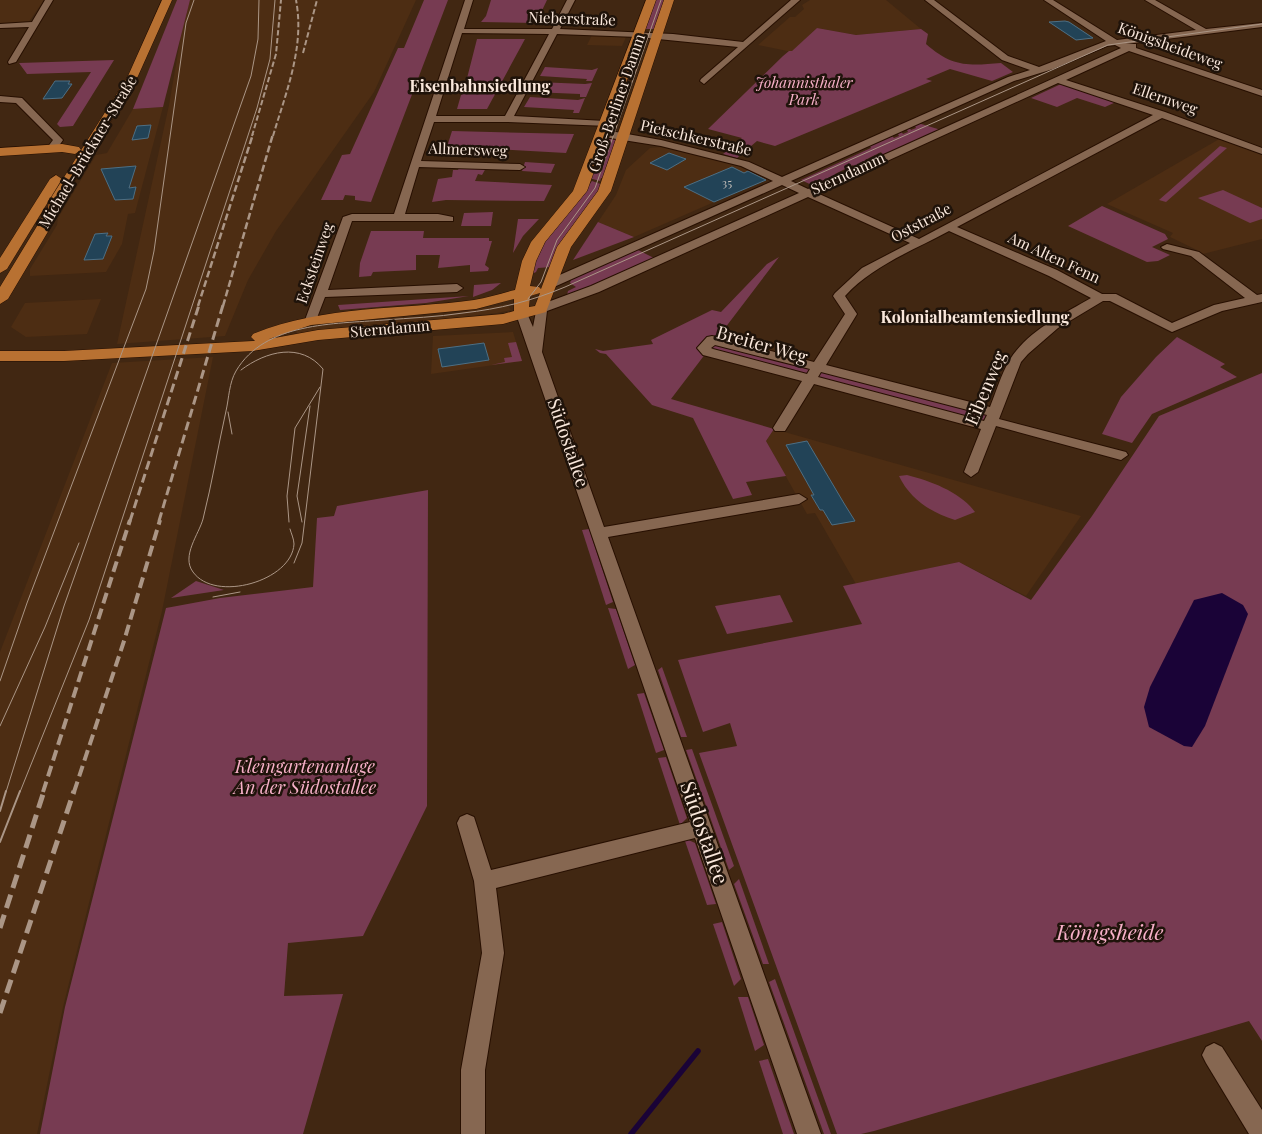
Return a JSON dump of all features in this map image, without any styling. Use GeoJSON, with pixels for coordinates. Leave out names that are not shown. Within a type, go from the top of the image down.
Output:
{"type":"FeatureCollection","features":[{"type":"Feature","properties":{"kind":"main road","name":"Michael-Brückner-Straße"},"geometry":{"type":"LineString","coordinates":[[0,299],[131,58],[156,0]]}},
{"type":"Feature","properties":{"kind":"main road","name":"Michael-Brückner-Straße"},"geometry":{"type":"LineString","coordinates":[[0,269],[133,76],[167,0]]}},
{"type":"Feature","properties":{"kind":"main road","name":"Groß-Berliner Damm"},"geometry":{"type":"LineString","coordinates":[[523,293],[526,270],[535,246],[580,191],[651,0]]}},
{"type":"Feature","properties":{"kind":"main road","name":"Groß-Berliner Damm"},"geometry":{"type":"LineString","coordinates":[[550,284],[566,242],[590,213],[604,191],[669,0]]}},
{"type":"Feature","properties":{"kind":"main road"},"geometry":{"type":"LineString","coordinates":[[0,152],[52,148],[78,154]]}},
{"type":"Feature","properties":{"kind":"main road"},"geometry":{"type":"LineString","coordinates":[[541,309],[550,284]]}},
{"type":"Feature","properties":{"kind":"main road","name":"Sterndamm"},"geometry":{"type":"LineString","coordinates":[[239,346],[313,315],[476,304],[523,293],[550,284]]}},
{"type":"Feature","properties":{"kind":"main road"},"geometry":{"type":"LineString","coordinates":[[522,314],[523,293]]}},
{"type":"Feature","properties":{"kind":"main road","name":"Sterndamm"},"geometry":{"type":"LineString","coordinates":[[0,356],[239,346],[318,335],[476,322],[541,309]]}},
{"type":"Feature","properties":{"kind":"main road"},"geometry":{"type":"LineString","coordinates":[[0,343],[31,355]]}},
{"type":"Feature","properties":{"kind":"street"},"geometry":{"type":"LineString","coordinates":[[12,62],[49,0]]}},
{"type":"Feature","properties":{"kind":"street"},"geometry":{"type":"LineString","coordinates":[[449,219],[438,217],[398,217],[469,0]]}},
{"type":"Feature","properties":{"kind":"street"},"geometry":{"type":"LineString","coordinates":[[508,119],[571,0]]}},
{"type":"Feature","properties":{"kind":"street"},"geometry":{"type":"LineString","coordinates":[[704,81],[796,0]]}},
{"type":"Feature","properties":{"kind":"street"},"geometry":{"type":"LineString","coordinates":[[929,0],[1005,58],[1038,70]]}},
{"type":"Feature","properties":{"kind":"street","name":"Königsheideweg"},"geometry":{"type":"LineString","coordinates":[[1048,0],[1115,42],[1128,48],[1262,93]]}},
{"type":"Feature","properties":{"kind":"street"},"geometry":{"type":"LineString","coordinates":[[1149,0],[1205,32]]}},
{"type":"Feature","properties":{"kind":"street"},"geometry":{"type":"LineString","coordinates":[[0,26],[34,24]]}},
{"type":"Feature","properties":{"kind":"street","name":"Sterndamm"},"geometry":{"type":"LineString","coordinates":[[550,284],[1011,79],[1098,46],[1115,42],[1154,39],[1262,25]]}},
{"type":"Feature","properties":{"kind":"street","name":"Nieberstraße"},"geometry":{"type":"LineString","coordinates":[[459,31],[554,31],[638,35],[744,45]]}},
{"type":"Feature","properties":{"kind":"street","name":"Sterndamm"},"geometry":{"type":"LineString","coordinates":[[541,309],[589,292],[1128,48],[1154,39]]}},
{"type":"Feature","properties":{"kind":"street","name":"Ellernweg"},"geometry":{"type":"LineString","coordinates":[[1058,80],[1162,114],[1262,151]]}},
{"type":"Feature","properties":{"kind":"street"},"geometry":{"type":"LineString","coordinates":[[0,99],[12,98],[23,104],[58,140],[52,148]]}},
{"type":"Feature","properties":{"kind":"street","name":"Oststraße"},"geometry":{"type":"LineString","coordinates":[[780,428],[851,314],[839,296],[866,271],[1162,114]]}},
{"type":"Feature","properties":{"kind":"street","name":"Pietschkerstraße"},"geometry":{"type":"LineString","coordinates":[[430,119],[508,119],[604,127],[607,136],[661,143],[746,164],[809,192]]}},
{"type":"Feature","properties":{"kind":"street","name":"Allmersweg"},"geometry":{"type":"LineString","coordinates":[[415,164],[520,167]]}},
{"type":"Feature","properties":{"kind":"street"},"geometry":{"type":"LineString","coordinates":[[1039,179],[1051,184]]}},
{"type":"Feature","properties":{"kind":"street"},"geometry":{"type":"LineString","coordinates":[[809,192],[919,243]]}},
{"type":"Feature","properties":{"kind":"street","name":"Ecksteinweg"},"geometry":{"type":"LineString","coordinates":[[313,315],[319,294],[350,217],[398,217]]}},
{"type":"Feature","properties":{"kind":"street","name":"Am Alten Fenn"},"geometry":{"type":"LineString","coordinates":[[948,227],[1053,274],[1100,298],[1112,297],[1172,328],[1218,308],[1258,298]]}},
{"type":"Feature","properties":{"kind":"street"},"geometry":{"type":"LineString","coordinates":[[1167,247],[1195,254],[1258,298]]}},
{"type":"Feature","properties":{"kind":"street"},"geometry":{"type":"LineString","coordinates":[[319,294],[457,288]]}},
{"type":"Feature","properties":{"kind":"street","name":"Eibenweg"},"geometry":{"type":"LineString","coordinates":[[971,472],[1015,362],[1023,351],[1048,328],[1100,298]]}},
{"type":"Feature","properties":{"kind":"street","name":"Südostallee"},"geometry":{"type":"LineString","coordinates":[[537,353],[541,309]]}},
{"type":"Feature","properties":{"kind":"street","name":"Südostallee"},"geometry":{"type":"LineString","coordinates":[[522,314],[809,1134]]}},
{"type":"Feature","properties":{"kind":"street","name":"Breiter Weg"},"geometry":{"type":"LineString","coordinates":[[815,373],[705,351],[703,348],[712,340],[815,373],[1120,455]]}},
{"type":"Feature","properties":{"kind":"street"},"geometry":{"type":"LineString","coordinates":[[599,533],[799,499]]}},
{"type":"Feature","properties":{"kind":"street"},"geometry":{"type":"LineString","coordinates":[[467,823],[484,881],[492,930],[493,953],[473,1070],[473,1134]]}},
{"type":"Feature","properties":{"kind":"street"},"geometry":{"type":"LineString","coordinates":[[484,881],[702,828]]}},
{"type":"Feature","properties":{"kind":"street"},"geometry":{"type":"LineString","coordinates":[[1214,1055],[1262,1133]]}},
{"type":"Feature","properties":{"kind":"shaded area"},"geometry":{"type":"Polygon","coordinates":[[[0,0],[44,0],[28,23],[0,24],[0,0]]]}},
{"type":"Feature","properties":{"kind":"shaded area"},"geometry":{"type":"Polygon","coordinates":[[[190,0],[416,0],[374,92],[276,231],[248,280],[225,336],[117,344],[169,105],[183,24],[190,0]]]}},
{"type":"Feature","properties":{"kind":"shaded area"},"geometry":{"type":"Polygon","coordinates":[[[810,0],[886,0],[921,29],[856,35],[817,28],[792,52],[758,45],[790,17],[795,17],[804,9],[802,5],[810,0]]]}},
{"type":"Feature","properties":{"kind":"shaded area"},"geometry":{"type":"Polygon","coordinates":[[[592,35],[626,37],[622,46],[587,45],[592,35]]]}},
{"type":"Feature","properties":{"kind":"shaded area"},"geometry":{"type":"Polygon","coordinates":[[[163,107],[135,213],[128,214],[122,244],[106,272],[30,276],[30,269],[96,155],[107,153],[133,109],[163,107]]]}},
{"type":"Feature","properties":{"kind":"shaded area"},"geometry":{"type":"Polygon","coordinates":[[[1221,138],[1262,155],[1262,239],[1199,255],[1197,250],[1170,237],[1173,233],[1107,204],[1221,138]]]}},
{"type":"Feature","properties":{"kind":"shaded area"},"geometry":{"type":"Polygon","coordinates":[[[660,147],[744,167],[769,178],[634,237],[598,222],[616,195],[626,170],[650,148],[660,147]]]}},
{"type":"Feature","properties":{"kind":"shaded area"},"geometry":{"type":"Polygon","coordinates":[[[101,299],[87,334],[26,337],[11,327],[25,303],[101,299]]]}},
{"type":"Feature","properties":{"kind":"shaded area"},"geometry":{"type":"Polygon","coordinates":[[[507,304],[511,310],[497,313],[296,335],[297,329],[305,327],[456,313],[507,304]]]}},
{"type":"Feature","properties":{"kind":"shaded area"},"geometry":{"type":"Polygon","coordinates":[[[513,332],[522,361],[431,374],[433,336],[513,332]]]}},
{"type":"Feature","properties":{"kind":"shaded area"},"geometry":{"type":"Polygon","coordinates":[[[213,357],[162,611],[63,1007],[37,1134],[0,1134],[0,652],[112,363],[213,357]]]}},
{"type":"Feature","properties":{"kind":"shaded area"},"geometry":{"type":"Polygon","coordinates":[[[774,429],[1081,516],[1026,596],[959,562],[856,584],[815,513],[807,514],[766,441],[774,429]]]}},
{"type":"Feature","properties":{"kind":"shaded area"},"geometry":{"type":"Polygon","coordinates":[[[1222,593],[1243,605],[1248,614],[1205,726],[1192,747],[1184,746],[1149,727],[1144,707],[1150,687],[1194,600],[1222,593]]]}},
{"type":"Feature","properties":{"kind":"green space"},"geometry":{"type":"Polygon","coordinates":[[[177,0],[190,0],[163,107],[133,109],[177,0]]]}},
{"type":"Feature","properties":{"kind":"green space"},"geometry":{"type":"Polygon","coordinates":[[[424,0],[448,0],[371,202],[355,200],[355,196],[345,195],[343,200],[321,200],[342,155],[350,154],[398,48],[404,48],[424,0]]]}},
{"type":"Feature","properties":{"kind":"green space"},"geometry":{"type":"Polygon","coordinates":[[[491,0],[547,0],[536,23],[481,22],[486,16],[491,0]]]}},
{"type":"Feature","properties":{"kind":"green space"},"geometry":{"type":"Polygon","coordinates":[[[654,0],[665,0],[655,29],[643,29],[654,0]]]}},
{"type":"Feature","properties":{"kind":"green space","name":"Johannisthaler Park"},"geometry":{"type":"Polygon","coordinates":[[[817,28],[856,35],[921,29],[928,34],[926,44],[935,52],[952,61],[979,65],[1001,63],[1013,72],[992,81],[950,69],[926,79],[932,81],[775,146],[757,141],[737,158],[723,154],[742,138],[708,129],[783,56],[792,51],[817,28]]]}},
{"type":"Feature","properties":{"kind":"green space"},"geometry":{"type":"Polygon","coordinates":[[[477,39],[525,39],[487,109],[457,109],[463,94],[477,39]]]}},
{"type":"Feature","properties":{"kind":"green space"},"geometry":{"type":"Polygon","coordinates":[[[114,60],[73,126],[60,127],[57,124],[91,72],[27,74],[19,63],[114,60]]]}},
{"type":"Feature","properties":{"kind":"green space"},"geometry":{"type":"Polygon","coordinates":[[[545,67],[592,70],[598,68],[592,81],[586,81],[587,79],[540,76],[545,67]]]}},
{"type":"Feature","properties":{"kind":"green space"},"geometry":{"type":"Polygon","coordinates":[[[537,82],[592,83],[586,97],[580,97],[580,94],[532,92],[537,82]]]}},
{"type":"Feature","properties":{"kind":"green space"},"geometry":{"type":"Polygon","coordinates":[[[1061,84],[1116,102],[1105,107],[1077,98],[1057,107],[1031,98],[1061,84]]]}},
{"type":"Feature","properties":{"kind":"green space"},"geometry":{"type":"Polygon","coordinates":[[[530,97],[578,100],[585,98],[579,113],[573,113],[574,110],[524,107],[530,97]]]}},
{"type":"Feature","properties":{"kind":"green space"},"geometry":{"type":"Polygon","coordinates":[[[918,123],[941,130],[883,156],[881,152],[865,160],[865,164],[855,169],[853,165],[835,174],[836,178],[816,187],[801,180],[871,148],[869,144],[891,135],[894,138],[899,136],[897,132],[900,130],[903,134],[908,132],[906,128],[909,127],[911,130],[916,128],[914,124],[918,123]]]}},
{"type":"Feature","properties":{"kind":"green space"},"geometry":{"type":"Polygon","coordinates":[[[452,131],[574,134],[566,153],[492,149],[446,150],[452,131]]]}},
{"type":"Feature","properties":{"kind":"green space"},"geometry":{"type":"Polygon","coordinates":[[[604,138],[617,140],[605,178],[601,178],[600,181],[589,178],[604,138]]]}},
{"type":"Feature","properties":{"kind":"green space"},"geometry":{"type":"Polygon","coordinates":[[[1220,146],[1227,148],[1166,202],[1159,200],[1220,146]]]}},
{"type":"Feature","properties":{"kind":"green space"},"geometry":{"type":"Polygon","coordinates":[[[525,162],[555,164],[551,173],[522,171],[525,162]]]}},
{"type":"Feature","properties":{"kind":"green space"},"geometry":{"type":"Polygon","coordinates":[[[459,168],[486,168],[482,175],[478,174],[475,181],[552,185],[544,201],[446,200],[432,202],[438,179],[452,177],[453,170],[458,170],[459,168]]]}},
{"type":"Feature","properties":{"kind":"green space"},"geometry":{"type":"Polygon","coordinates":[[[592,181],[603,185],[552,267],[538,268],[532,274],[545,241],[592,181]]]}},
{"type":"Feature","properties":{"kind":"green space"},"geometry":{"type":"Polygon","coordinates":[[[1223,190],[1262,208],[1262,219],[1250,223],[1198,198],[1223,190]]]}},
{"type":"Feature","properties":{"kind":"green space"},"geometry":{"type":"Polygon","coordinates":[[[1102,206],[1165,234],[1168,239],[1152,247],[1170,255],[1158,261],[1147,262],[1068,226],[1102,206]]]}},
{"type":"Feature","properties":{"kind":"green space"},"geometry":{"type":"Polygon","coordinates":[[[493,212],[491,226],[461,226],[464,213],[493,212]]]}},
{"type":"Feature","properties":{"kind":"green space"},"geometry":{"type":"Polygon","coordinates":[[[518,219],[539,219],[523,236],[513,253],[518,219]]]}},
{"type":"Feature","properties":{"kind":"green space"},"geometry":{"type":"Polygon","coordinates":[[[598,222],[634,237],[573,260],[598,222]]]}},
{"type":"Feature","properties":{"kind":"green space"},"geometry":{"type":"Polygon","coordinates":[[[371,231],[424,231],[423,238],[489,238],[489,241],[492,241],[485,265],[489,268],[488,271],[470,272],[470,265],[438,268],[440,255],[416,255],[416,270],[373,272],[371,276],[359,277],[360,263],[371,231]]]}},
{"type":"Feature","properties":{"kind":"green space"},"geometry":{"type":"Polygon","coordinates":[[[636,249],[656,259],[566,299],[568,291],[576,287],[570,283],[571,280],[636,249]]]}},
{"type":"Feature","properties":{"kind":"green space"},"geometry":{"type":"Polygon","coordinates":[[[779,257],[671,399],[774,429],[766,441],[786,476],[746,482],[752,495],[733,499],[693,418],[652,405],[606,354],[600,353],[595,349],[603,351],[653,344],[651,340],[712,310],[721,312],[767,264],[779,257]]]}},
{"type":"Feature","properties":{"kind":"green space"},"geometry":{"type":"Polygon","coordinates":[[[501,283],[492,290],[473,297],[474,285],[501,283]]]}},
{"type":"Feature","properties":{"kind":"green space"},"geometry":{"type":"Polygon","coordinates":[[[469,296],[426,303],[340,310],[338,305],[469,296]]]}},
{"type":"Feature","properties":{"kind":"green space"},"geometry":{"type":"Polygon","coordinates":[[[1177,337],[1225,364],[1220,367],[1237,377],[1152,414],[1132,443],[1102,434],[1121,397],[1156,357],[1177,337]]]}},
{"type":"Feature","properties":{"kind":"green space"},"geometry":{"type":"Polygon","coordinates":[[[516,342],[522,361],[491,365],[505,362],[504,358],[512,357],[508,343],[516,342]]]}},
{"type":"Feature","properties":{"kind":"green space"},"geometry":{"type":"Polygon","coordinates":[[[714,344],[810,369],[805,375],[710,350],[714,344]]]}},
{"type":"Feature","properties":{"kind":"green space"},"geometry":{"type":"Polygon","coordinates":[[[822,371],[986,414],[987,416],[985,422],[817,378],[822,371]]]}},
{"type":"Feature","properties":{"kind":"green space","name":"Königsheide"},"geometry":{"type":"Polygon","coordinates":[[[1262,373],[1262,1041],[1249,1021],[874,1131],[861,1134],[837,1134],[699,753],[737,746],[730,723],[703,732],[678,660],[862,624],[843,586],[959,562],[1031,600],[1092,516],[1159,416],[1262,373]]]}},
{"type":"Feature","properties":{"kind":"green space"},"geometry":{"type":"Polygon","coordinates":[[[907,475],[926,480],[944,488],[969,505],[975,512],[955,520],[929,509],[915,498],[899,476],[907,475]]]}},
{"type":"Feature","properties":{"kind":"green space","name":"Kleingartenanlage An der Südostallee"},"geometry":{"type":"Polygon","coordinates":[[[428,490],[427,806],[363,936],[288,943],[284,996],[343,994],[303,1134],[40,1134],[65,1007],[166,608],[220,598],[313,587],[317,518],[334,516],[337,506],[428,490]]]}},
{"type":"Feature","properties":{"kind":"green space"},"geometry":{"type":"Polygon","coordinates":[[[589,529],[613,602],[606,605],[582,530],[589,529]]]}},
{"type":"Feature","properties":{"kind":"green space"},"geometry":{"type":"Polygon","coordinates":[[[196,581],[224,590],[171,598],[196,581]]]}},
{"type":"Feature","properties":{"kind":"green space"},"geometry":{"type":"Polygon","coordinates":[[[780,595],[793,622],[727,634],[715,606],[780,595]]]}},
{"type":"Feature","properties":{"kind":"green space"},"geometry":{"type":"Polygon","coordinates":[[[608,608],[616,609],[635,665],[628,669],[608,608]]]}},
{"type":"Feature","properties":{"kind":"green space"},"geometry":{"type":"Polygon","coordinates":[[[662,667],[687,737],[681,737],[658,670],[662,667]]]}},
{"type":"Feature","properties":{"kind":"green space"},"geometry":{"type":"Polygon","coordinates":[[[644,693],[664,750],[656,753],[637,694],[644,693]]]}},
{"type":"Feature","properties":{"kind":"green space"},"geometry":{"type":"Polygon","coordinates":[[[692,749],[734,866],[729,870],[686,750],[692,749]]]}},
{"type":"Feature","properties":{"kind":"green space"},"geometry":{"type":"Polygon","coordinates":[[[666,757],[687,818],[680,825],[658,758],[666,757]]]}},
{"type":"Feature","properties":{"kind":"green space"},"geometry":{"type":"Polygon","coordinates":[[[684,838],[695,843],[716,904],[707,905],[684,838]]]}},
{"type":"Feature","properties":{"kind":"green space"},"geometry":{"type":"Polygon","coordinates":[[[739,879],[769,964],[763,964],[734,884],[739,879]]]}},
{"type":"Feature","properties":{"kind":"green space"},"geometry":{"type":"Polygon","coordinates":[[[722,922],[741,979],[734,986],[713,924],[722,922]]]}},
{"type":"Feature","properties":{"kind":"green space"},"geometry":{"type":"Polygon","coordinates":[[[775,979],[831,1134],[824,1134],[769,982],[775,979]]]}},
{"type":"Feature","properties":{"kind":"green space"},"geometry":{"type":"Polygon","coordinates":[[[738,997],[748,997],[764,1045],[755,1051],[738,997]]]}},
{"type":"Feature","properties":{"kind":"green space"},"geometry":{"type":"Polygon","coordinates":[[[768,1059],[794,1134],[783,1134],[759,1061],[768,1059]]]}},
{"type":"Feature","properties":{"kind":"building"},"geometry":{"type":"Polygon","coordinates":[[[1065,21],[1093,38],[1076,40],[1049,22],[1065,21]]]}},
{"type":"Feature","properties":{"kind":"building"},"geometry":{"type":"Polygon","coordinates":[[[55,81],[70,81],[68,84],[72,84],[62,98],[43,99],[55,81]]]}},
{"type":"Feature","properties":{"kind":"building"},"geometry":{"type":"Polygon","coordinates":[[[151,125],[148,138],[132,140],[137,126],[151,125]]]}},
{"type":"Feature","properties":{"kind":"building"},"geometry":{"type":"Polygon","coordinates":[[[669,153],[686,159],[667,170],[650,163],[669,153]]]}},
{"type":"Feature","properties":{"kind":"building"},"geometry":{"type":"Polygon","coordinates":[[[136,166],[129,188],[136,187],[133,199],[115,200],[101,169],[136,166]]]}},
{"type":"Feature","properties":{"kind":"building"},"geometry":{"type":"Polygon","coordinates":[[[732,167],[744,173],[748,171],[766,180],[714,202],[684,187],[732,167]]]}},
{"type":"Feature","properties":{"kind":"building"},"geometry":{"type":"Polygon","coordinates":[[[108,233],[106,236],[112,236],[103,259],[84,260],[95,234],[108,233]]]}},
{"type":"Feature","properties":{"kind":"building"},"geometry":{"type":"Polygon","coordinates":[[[484,343],[489,360],[442,367],[438,349],[484,343]]]}},
{"type":"Feature","properties":{"kind":"building"},"geometry":{"type":"Polygon","coordinates":[[[807,441],[855,521],[832,525],[811,495],[814,495],[786,445],[807,441]]]}},
{"type":"Feature","properties":{"kind":"waterway"},"geometry":{"type":"LineString","coordinates":[[631,1134],[698,1051]]}},
{"type":"Feature","properties":{"kind":"tram line"},"geometry":{"type":"LineString","coordinates":[[0,681],[27,603],[146,289],[154,251],[186,23],[194,0]]}},
{"type":"Feature","properties":{"kind":"tram line"},"geometry":{"type":"LineString","coordinates":[[6,792],[64,606],[251,76],[258,39],[259,0]]}},
{"type":"Feature","properties":{"kind":"tram line"},"geometry":{"type":"LineString","coordinates":[[20,792],[89,620],[257,108],[270,59],[275,0]]}},
{"type":"Feature","properties":{"kind":"tram line"},"geometry":{"type":"LineString","coordinates":[[528,299],[541,282],[557,240],[595,188],[661,0]]}},
{"type":"Feature","properties":{"kind":"tram line"},"geometry":{"type":"LineString","coordinates":[[290,529],[294,544],[290,557],[280,568],[267,577],[251,584],[234,587],[218,586],[204,581],[193,572],[190,566],[190,552],[203,519],[232,380],[236,371],[249,355],[264,343],[282,334],[323,325],[453,314],[502,307],[528,300],[565,287],[1108,45],[1262,24]]}},
{"type":"Feature","properties":{"kind":"tram line"},"geometry":{"type":"LineString","coordinates":[[241,370],[261,358],[283,352],[294,352],[304,355],[323,369],[302,543],[294,563]]}},
{"type":"Feature","properties":{"kind":"tram line"},"geometry":{"type":"LineString","coordinates":[[289,522],[287,496],[295,428],[320,387]]}},
{"type":"Feature","properties":{"kind":"tram line"},"geometry":{"type":"LineString","coordinates":[[302,522],[297,496],[310,406]]}},
{"type":"Feature","properties":{"kind":"tram line"},"geometry":{"type":"LineString","coordinates":[[228,412],[232,434]]}},
{"type":"Feature","properties":{"kind":"tram line"},"geometry":{"type":"LineString","coordinates":[[0,726],[45,627],[79,543]]}},
{"type":"Feature","properties":{"kind":"tram line"},"geometry":{"type":"LineString","coordinates":[[213,597],[240,592]]}},
{"type":"Feature","properties":{"kind":"tram line"},"geometry":{"type":"LineString","coordinates":[[0,811],[6,791]]}},
{"type":"Feature","properties":{"kind":"tram line"},"geometry":{"type":"LineString","coordinates":[[0,842],[20,791]]}},
{"type":"Feature","properties":{"kind":"railway"},"geometry":{"type":"LineString","coordinates":[[252,136],[276,54],[281,0]]}},
{"type":"Feature","properties":{"kind":"railway"},"geometry":{"type":"LineString","coordinates":[[273,136],[293,69],[296,52],[298,35],[296,0]]}},
{"type":"Feature","properties":{"kind":"railway"},"geometry":{"type":"LineString","coordinates":[[303,53],[317,0]]}},
{"type":"Feature","properties":{"kind":"railway"},"geometry":{"type":"LineString","coordinates":[[198,306],[253,134]]}},
{"type":"Feature","properties":{"kind":"railway"},"geometry":{"type":"LineString","coordinates":[[223,306],[273,134]]}},
{"type":"Feature","properties":{"kind":"railway"},"geometry":{"type":"LineString","coordinates":[[130,521],[199,305]]}},
{"type":"Feature","properties":{"kind":"railway"},"geometry":{"type":"LineString","coordinates":[[159,521],[223,305]]}},
{"type":"Feature","properties":{"kind":"railway"},"geometry":{"type":"LineString","coordinates":[[43,792],[130,520]]}},
{"type":"Feature","properties":{"kind":"railway"},"geometry":{"type":"LineString","coordinates":[[74,792],[124,641],[160,520]]}},
{"type":"Feature","properties":{"kind":"railway"},"geometry":{"type":"LineString","coordinates":[[0,928],[44,791]]}},
{"type":"Feature","properties":{"kind":"railway"},"geometry":{"type":"LineString","coordinates":[[0,1013],[74,791]]}},
{"type":"Feature","properties":{"kind":"district","name":"Eisenbahnsiedlung"},"geometry":{"type":"Point","coordinates":[480,86]}},
{"type":"Feature","properties":{"kind":"district","name":"Kolonialbeamtensiedlung"},"geometry":{"type":"Point","coordinates":[975,317]}}]}
